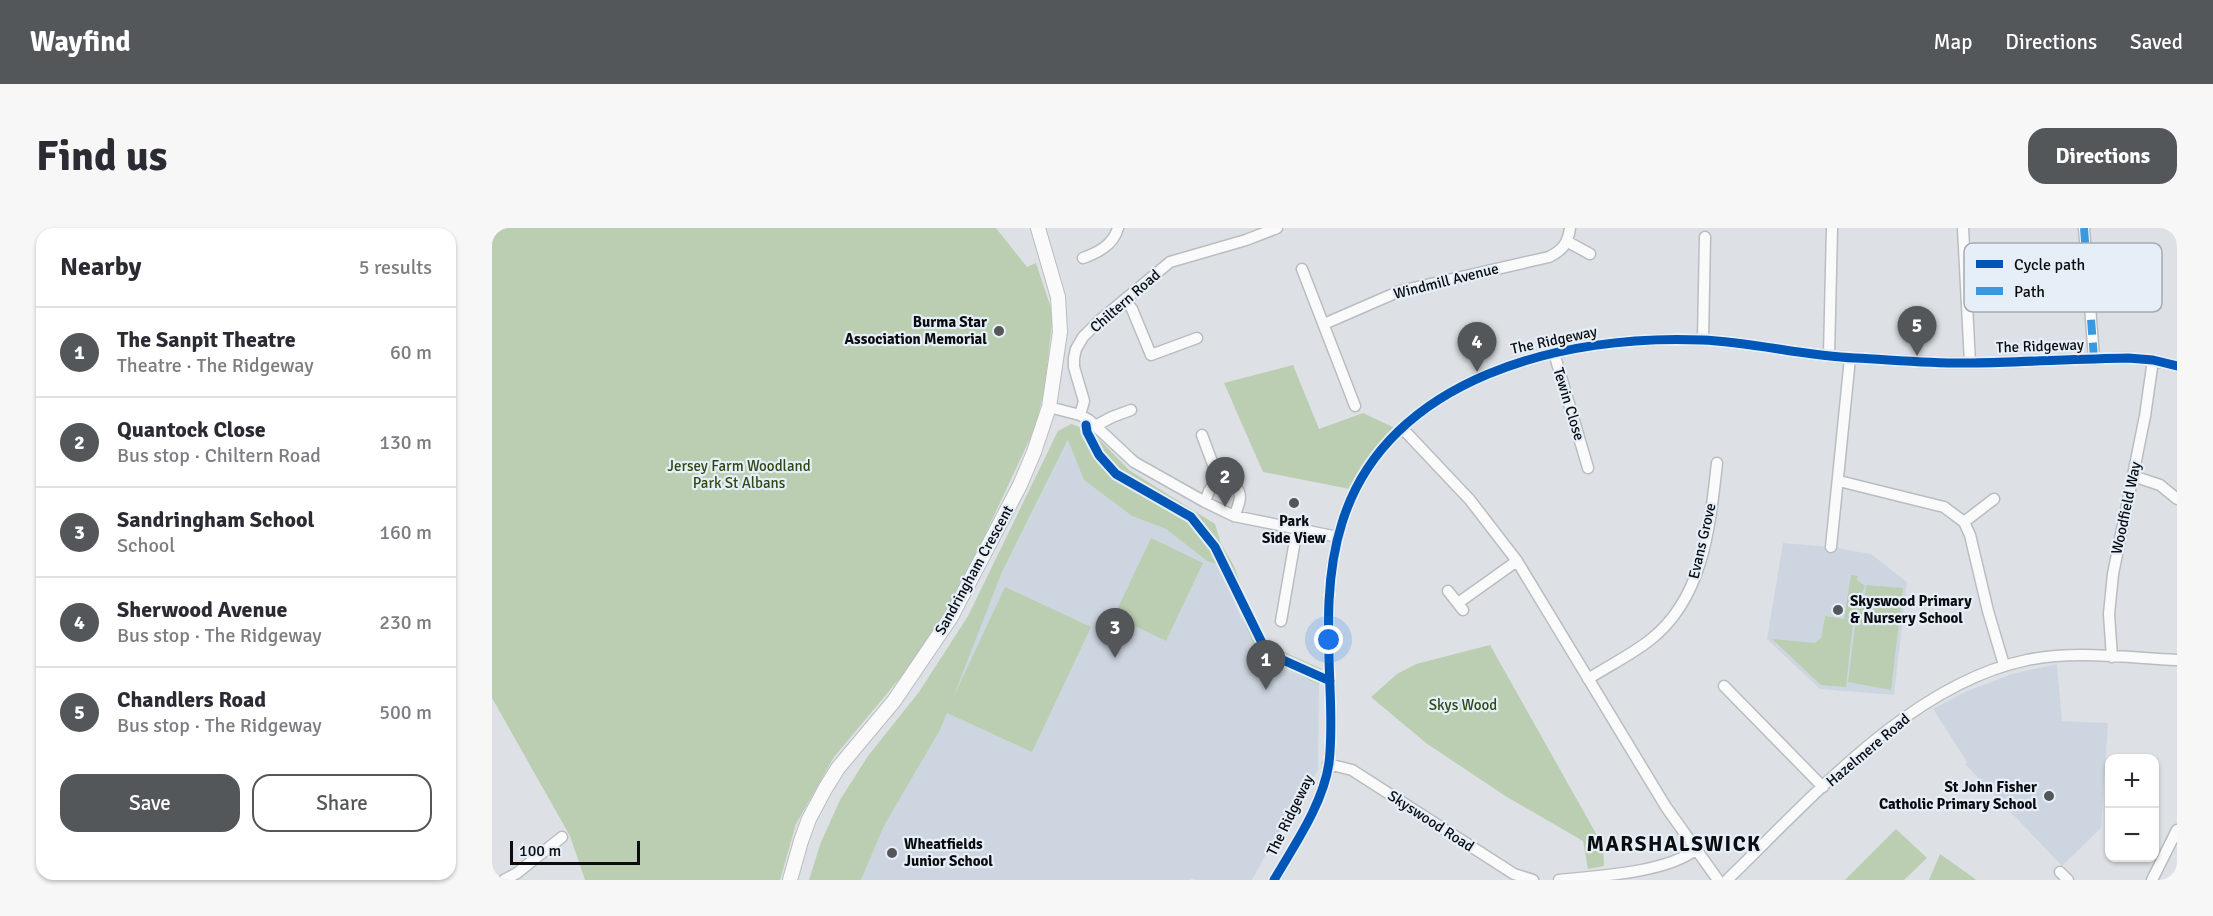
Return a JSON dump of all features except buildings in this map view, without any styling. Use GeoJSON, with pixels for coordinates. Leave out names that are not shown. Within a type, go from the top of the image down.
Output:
{"type":"FeatureCollection","features":[{"type":"Feature","properties":{"kind":"street","name":"Sandringham Crescent"},"geometry":{"type":"LineString","coordinates":[[790,880],[809,819],[830,780],[873,724],[894,701],[951,617],[1020,485],[1041,434],[1049,407],[1058,352],[1060,320],[1058,297],[1040,242],[1038,228]]}},
{"type":"Feature","properties":{"kind":"street"},"geometry":{"type":"LineString","coordinates":[[1083,258],[1108,246],[1118,228]]}},
{"type":"Feature","properties":{"kind":"street","name":"Chiltern Road"},"geometry":{"type":"LineString","coordinates":[[1080,415],[1084,401],[1074,367],[1076,349],[1083,337],[1170,262],[1277,228]]}},
{"type":"Feature","properties":{"kind":"street"},"geometry":{"type":"LineString","coordinates":[[1570,228],[1568,242],[1590,254]]}},
{"type":"Feature","properties":{"kind":"street"},"geometry":{"type":"LineString","coordinates":[[1829,355],[1832,228]]}},
{"type":"Feature","properties":{"kind":"street"},"geometry":{"type":"LineString","coordinates":[[1963,228],[1964,247]]}},
{"type":"Feature","properties":{"kind":"street"},"geometry":{"type":"LineString","coordinates":[[2084,228],[2085,243]]}},
{"type":"Feature","properties":{"kind":"street"},"geometry":{"type":"LineString","coordinates":[[1703,340],[1705,237]]}},
{"type":"Feature","properties":{"kind":"street","name":"Windmill Avenue"},"geometry":{"type":"LineString","coordinates":[[1324,324],[1400,291],[1550,257],[1558,253],[1568,242]]}},
{"type":"Feature","properties":{"kind":"street"},"geometry":{"type":"LineString","coordinates":[[1302,269],[1356,406]]}},
{"type":"Feature","properties":{"kind":"street"},"geometry":{"type":"LineString","coordinates":[[1125,300],[1132,309],[1151,355],[1197,338]]}},
{"type":"Feature","properties":{"kind":"street"},"geometry":{"type":"LineString","coordinates":[[1967,312],[1970,363]]}},
{"type":"Feature","properties":{"kind":"street"},"geometry":{"type":"LineString","coordinates":[[2090,312],[2094,358]]}},
{"type":"Feature","properties":{"kind":"street","name":"The Ridgeway"},"geometry":{"type":"LineString","coordinates":[[1274,880],[1313,809],[1324,784],[1329,764],[1332,716],[1328,641],[1329,590],[1338,537],[1356,486],[1379,453],[1416,415],[1442,397],[1483,374],[1554,353],[1592,346],[1657,340],[1703,340],[1850,358],[1970,363],[2128,358],[2153,360],[2177,366]]}},
{"type":"Feature","properties":{"kind":"street","name":"Tewin Close"},"geometry":{"type":"LineString","coordinates":[[1554,353],[1588,454],[1588,468]]}},
{"type":"Feature","properties":{"kind":"street"},"geometry":{"type":"LineString","coordinates":[[1831,548],[1850,358]]}},
{"type":"Feature","properties":{"kind":"street","name":"Woodfield Way"},"geometry":{"type":"LineString","coordinates":[[2112,657],[2109,614],[2112,574],[2145,416],[2153,360]]}},
{"type":"Feature","properties":{"kind":"street"},"geometry":{"type":"LineString","coordinates":[[1049,407],[1080,415],[1097,425],[1134,462],[1234,516],[1338,537]]}},
{"type":"Feature","properties":{"kind":"street"},"geometry":{"type":"LineString","coordinates":[[1097,425],[1131,410]]}},
{"type":"Feature","properties":{"kind":"street"},"geometry":{"type":"LineString","coordinates":[[1402,428],[1470,501],[1517,561],[1666,807],[1718,880]]}},
{"type":"Feature","properties":{"kind":"street"},"geometry":{"type":"LineString","coordinates":[[1202,435],[1218,478],[1239,489],[1240,498],[1234,516]]}},
{"type":"Feature","properties":{"kind":"street","name":"Evans Grove"},"geometry":{"type":"LineString","coordinates":[[1588,679],[1651,639],[1676,614],[1698,572],[1717,463]]}},
{"type":"Feature","properties":{"kind":"street"},"geometry":{"type":"LineString","coordinates":[[2133,476],[2160,485],[2177,499]]}},
{"type":"Feature","properties":{"kind":"street"},"geometry":{"type":"LineString","coordinates":[[1205,502],[1218,478]]}},
{"type":"Feature","properties":{"kind":"street"},"geometry":{"type":"LineString","coordinates":[[1839,481],[1944,507],[1964,522],[1970,535],[1988,611],[2004,665]]}},
{"type":"Feature","properties":{"kind":"street"},"geometry":{"type":"LineString","coordinates":[[1964,522],[1994,499]]}},
{"type":"Feature","properties":{"kind":"street"},"geometry":{"type":"LineString","coordinates":[[1281,621],[1297,529]]}},
{"type":"Feature","properties":{"kind":"street"},"geometry":{"type":"LineString","coordinates":[[1448,591],[1460,606],[1517,561]]}},
{"type":"Feature","properties":{"kind":"street","name":"Hazelmere Road"},"geometry":{"type":"LineString","coordinates":[[1727,880],[1878,737],[1949,689],[2004,665],[2059,656],[2177,660]]}},
{"type":"Feature","properties":{"kind":"street"},"geometry":{"type":"LineString","coordinates":[[1724,686],[1823,787]]}},
{"type":"Feature","properties":{"kind":"street","name":"Skyswood Road"},"geometry":{"type":"LineString","coordinates":[[1329,764],[1352,770],[1514,874],[1533,880]]}},
{"type":"Feature","properties":{"kind":"street"},"geometry":{"type":"LineString","coordinates":[[2152,880],[2177,830]]}},
{"type":"Feature","properties":{"kind":"street"},"geometry":{"type":"LineString","coordinates":[[504,880],[517,873],[562,837]]}},
{"type":"Feature","properties":{"kind":"street"},"geometry":{"type":"LineString","coordinates":[[1559,880],[1668,864],[1685,858],[1695,850]]}},
{"type":"Feature","properties":{"kind":"shaded area"},"geometry":{"type":"Polygon","coordinates":[[[1069,439],[1120,505],[1132,516],[1166,529],[1207,561],[1216,564],[1264,660],[1319,685],[1318,770],[1252,880],[1196,880],[1191,878],[1190,880],[861,880],[884,826],[940,730],[1002,572],[1069,439]]]}},
{"type":"Feature","properties":{"kind":"shaded area","name":"Skyswood Primary & Nursery School"},"geometry":{"type":"Polygon","coordinates":[[[1783,543],[1831,547],[1871,554],[1907,582],[1894,695],[1820,689],[1767,639],[1783,543]]]}},
{"type":"Feature","properties":{"kind":"shaded area","name":"St John Fisher Catholic Primary School"},"geometry":{"type":"Polygon","coordinates":[[[2057,664],[2062,721],[2108,723],[2101,828],[2062,866],[1965,764],[1967,762],[1933,709],[1965,692],[2012,674],[2057,664]]]}},
{"type":"Feature","properties":{"kind":"green space","name":"Jersey Farm Woodland Park St Albans"},"geometry":{"type":"Polygon","coordinates":[[[492,228],[996,228],[1027,267],[1036,263],[1053,314],[1044,392],[1034,430],[961,586],[910,666],[834,757],[796,824],[780,880],[585,880],[570,836],[492,698],[492,228]]]}},
{"type":"Feature","properties":{"kind":"green space"},"geometry":{"type":"Polygon","coordinates":[[[1293,365],[1319,429],[1363,413],[1397,429],[1350,489],[1263,472],[1224,383],[1293,365]]]}},
{"type":"Feature","properties":{"kind":"green space"},"geometry":{"type":"Polygon","coordinates":[[[1071,424],[1091,431],[1129,470],[1215,524],[1221,544],[1234,566],[1242,589],[1269,645],[1322,669],[1319,685],[1258,655],[1229,586],[1216,564],[1207,561],[1166,529],[1132,516],[1084,480],[1068,440],[1002,572],[953,698],[1005,587],[1091,627],[1032,752],[947,713],[940,730],[884,826],[861,880],[809,880],[821,842],[840,800],[868,756],[919,692],[968,616],[1058,431],[1071,424]]]}},
{"type":"Feature","properties":{"kind":"green space"},"geometry":{"type":"Polygon","coordinates":[[[1151,538],[1203,563],[1166,641],[1114,616],[1151,538]]]}},
{"type":"Feature","properties":{"kind":"green space"},"geometry":{"type":"Polygon","coordinates":[[[1851,575],[1858,576],[1857,580],[1865,586],[1854,614],[1846,687],[1821,685],[1772,639],[1815,643],[1821,638],[1825,616],[1844,619],[1851,575]]]}},
{"type":"Feature","properties":{"kind":"green space"},"geometry":{"type":"Polygon","coordinates":[[[1866,585],[1903,588],[1891,690],[1848,682],[1857,610],[1865,596],[1866,585]]]}},
{"type":"Feature","properties":{"kind":"green space","name":"Skys Wood"},"geometry":{"type":"Polygon","coordinates":[[[1490,645],[1603,846],[1604,866],[1588,869],[1583,841],[1507,797],[1426,743],[1371,697],[1397,674],[1416,664],[1490,645]]]}},
{"type":"Feature","properties":{"kind":"green space"},"geometry":{"type":"Polygon","coordinates":[[[1896,829],[1927,858],[1904,880],[1845,880],[1896,829]]]}},
{"type":"Feature","properties":{"kind":"green space"},"geometry":{"type":"Polygon","coordinates":[[[1940,854],[1974,878],[1976,880],[1929,880],[1940,854]]]}},
{"type":"Feature","properties":{"kind":"marked path"},"geometry":{"type":"LineString","coordinates":[[2084,228],[2085,243]]}},
{"type":"Feature","properties":{"kind":"marked path"},"geometry":{"type":"LineString","coordinates":[[2090,312],[2094,358]]}},
{"type":"Feature","properties":{"kind":"cycle path"},"geometry":{"type":"LineString","coordinates":[[1274,880],[1314,809],[1321,794],[1329,763],[1331,744],[1330,584],[1342,523],[1365,473],[1398,432],[1440,399],[1488,374],[1540,357],[1595,345],[1649,340],[1721,341],[1836,357],[1929,362],[1973,363],[2128,358],[2153,360],[2177,366]]}},
{"type":"Feature","properties":{"kind":"cycle path"},"geometry":{"type":"LineString","coordinates":[[1086,425],[1087,432],[1099,455],[1116,474],[1191,517],[1215,547],[1265,649],[1274,656],[1330,681]]}},
{"type":"Feature","properties":{"kind":"place","name":"Burma Star Association Memorial"},"geometry":{"type":"Point","coordinates":[999,331]}},
{"type":"Feature","properties":{"kind":"place","name":"Chandlers Road"},"geometry":{"type":"Point","coordinates":[1917,356]}},
{"type":"Feature","properties":{"kind":"place","name":"Sherwood Avenue"},"geometry":{"type":"Point","coordinates":[1477,372]}},
{"type":"Feature","properties":{"kind":"place","name":"Park Side View"},"geometry":{"type":"Point","coordinates":[1294,503]}},
{"type":"Feature","properties":{"kind":"place","name":"Quantock Close"},"geometry":{"type":"Point","coordinates":[1225,507]}},
{"type":"Feature","properties":{"kind":"place","name":"Skyswood Primary & Nursery School"},"geometry":{"type":"Point","coordinates":[1838,610]}},
{"type":"Feature","properties":{"kind":"place","name":"Sandringham School"},"geometry":{"type":"Point","coordinates":[1115,658]}},
{"type":"Feature","properties":{"kind":"place","name":"The Sanpit Theatre"},"geometry":{"type":"Point","coordinates":[1266,690]}},
{"type":"Feature","properties":{"kind":"place","name":"St John Fisher Catholic Primary School"},"geometry":{"type":"Point","coordinates":[2049,796]}},
{"type":"Feature","properties":{"kind":"place","name":"Wheatfields Junior School"},"geometry":{"type":"Point","coordinates":[892,853]}},
{"type":"Feature","properties":{"kind":"district","name":"MARSHALSWICK"},"geometry":{"type":"Point","coordinates":[1674,844]}}]}
